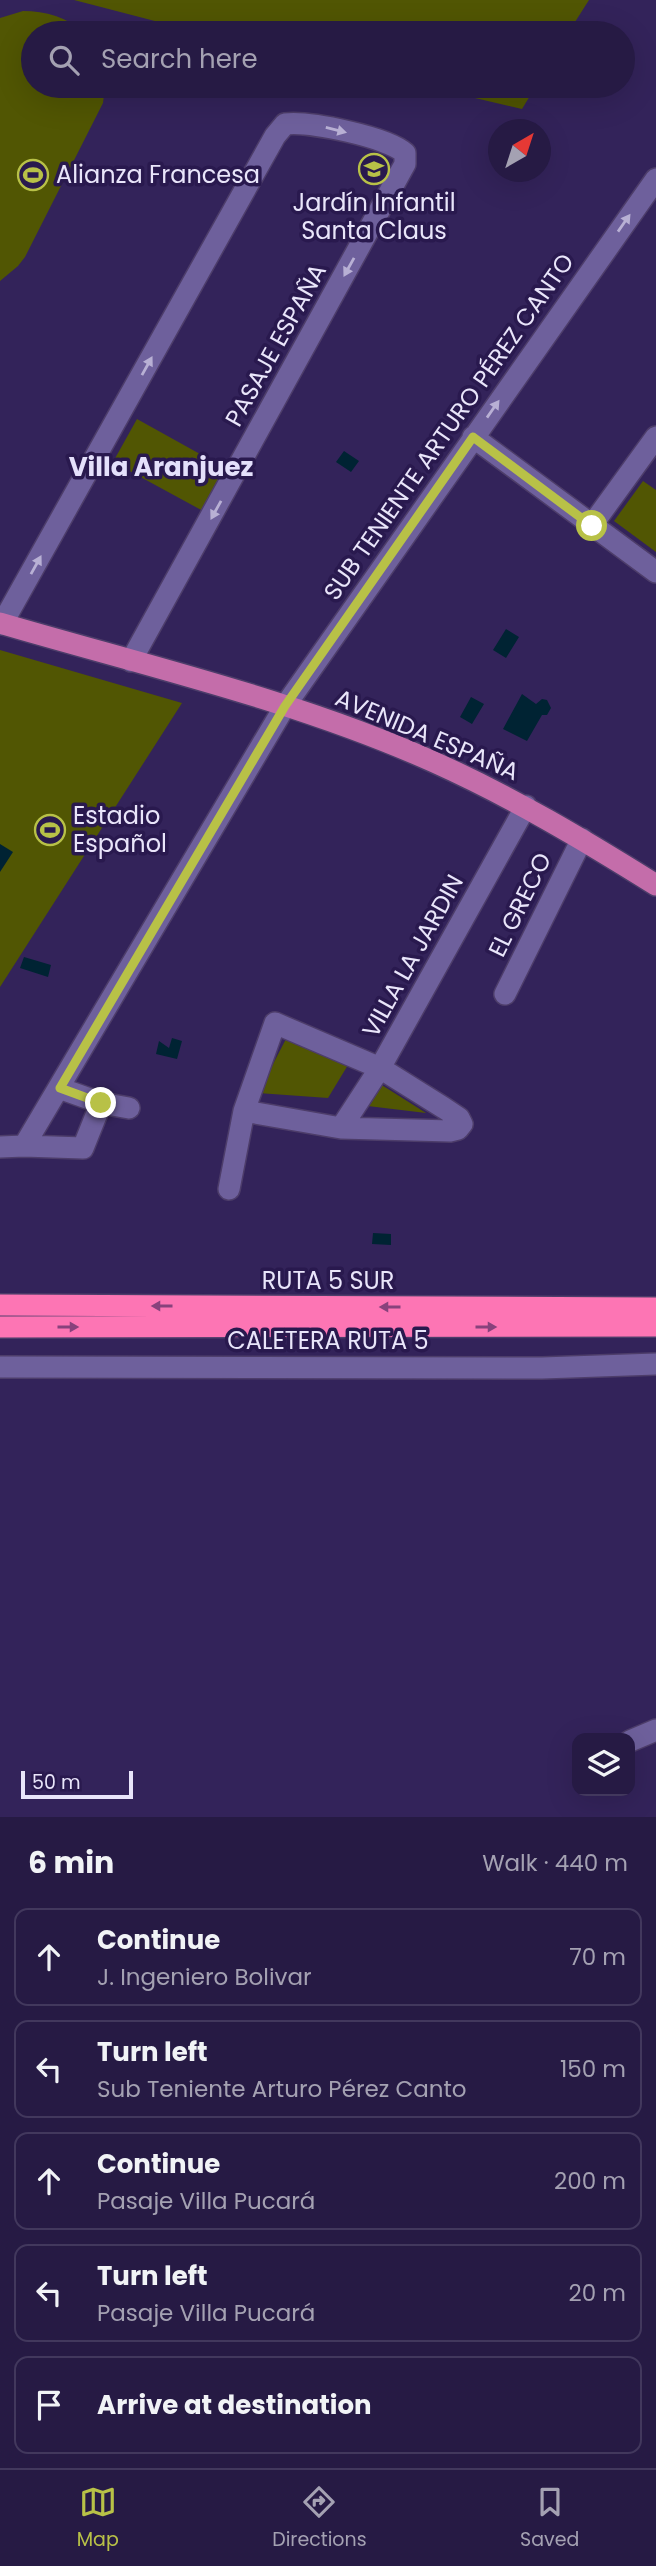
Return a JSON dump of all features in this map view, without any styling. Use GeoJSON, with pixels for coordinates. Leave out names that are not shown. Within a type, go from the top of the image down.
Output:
{"type":"FeatureCollection","features":[{"type":"Feature","properties":{"kind":"highway","name":"RUTA 5 SUR"},"geometry":{"type":"LineString","coordinates":[[0,1305],[656,1306]]}},
{"type":"Feature","properties":{"kind":"highway","name":"RUTA 5 SUR"},"geometry":{"type":"LineString","coordinates":[[0,1327],[650,1326]]}},
{"type":"Feature","properties":{"kind":"main road","name":"AVENIDA ESPAÑA"},"geometry":{"type":"LineString","coordinates":[[1,624],[285,706],[432,761],[526,806],[656,885]]}},
{"type":"Feature","properties":{"kind":"street","name":"PASAJE ESPAÑA"},"geometry":{"type":"LineString","coordinates":[[1,624],[275,136],[285,124],[298,122],[387,142],[405,153],[405,164],[131,661]]}},
{"type":"Feature","properties":{"kind":"street","name":"SUB TENIENTE ARTURO PÉREZ CANTO"},"geometry":{"type":"LineString","coordinates":[[24,1146],[285,706],[656,179]]}},
{"type":"Feature","properties":{"kind":"street"},"geometry":{"type":"LineString","coordinates":[[473,437],[656,572]]}},
{"type":"Feature","properties":{"kind":"street"},"geometry":{"type":"LineString","coordinates":[[592,526],[656,437]]}},
{"type":"Feature","properties":{"kind":"street","name":"VILLA LA JARDIN"},"geometry":{"type":"LineString","coordinates":[[341,1128],[380,1068],[526,806]]}},
{"type":"Feature","properties":{"kind":"street","name":"EL GRECO"},"geometry":{"type":"LineString","coordinates":[[505,994],[582,839]]}},
{"type":"Feature","properties":{"kind":"street"},"geometry":{"type":"LineString","coordinates":[[229,1189],[244,1111],[275,1023],[380,1068],[459,1118],[462,1124],[458,1129],[439,1131],[341,1128],[244,1111]]}},
{"type":"Feature","properties":{"kind":"street"},"geometry":{"type":"LineString","coordinates":[[60,1088],[101,1103],[129,1108]]}},
{"type":"Feature","properties":{"kind":"street"},"geometry":{"type":"LineString","coordinates":[[0,1147],[83,1148],[101,1103]]}},
{"type":"Feature","properties":{"kind":"street","name":"CALETERA RUTA 5"},"geometry":{"type":"LineString","coordinates":[[0,1367],[541,1368],[656,1364]]}},
{"type":"Feature","properties":{"kind":"street"},"geometry":{"type":"LineString","coordinates":[[635,1739],[656,1730]]}},
{"type":"Feature","properties":{"kind":"shaded area"},"geometry":{"type":"Polygon","coordinates":[[[74,0],[589,0],[576,21],[155,21],[74,0]]]}},
{"type":"Feature","properties":{"kind":"shaded area","name":"Alianza Francesa"},"geometry":{"type":"Polygon","coordinates":[[[23,11],[40,12],[67,21],[21,21],[21,98],[104,98],[25,257],[0,281],[0,18],[23,11]]]}},
{"type":"Feature","properties":{"kind":"shaded area"},"geometry":{"type":"Polygon","coordinates":[[[475,98],[529,98],[522,109],[475,98]]]}},
{"type":"Feature","properties":{"kind":"shaded area"},"geometry":{"type":"Polygon","coordinates":[[[137,419],[227,469],[203,511],[113,462],[137,419]]]}},
{"type":"Feature","properties":{"kind":"shaded area"},"geometry":{"type":"Polygon","coordinates":[[[643,481],[656,490],[656,552],[614,521],[643,481]]]}},
{"type":"Feature","properties":{"kind":"shaded area","name":"Estadio Español"},"geometry":{"type":"Polygon","coordinates":[[[0,650],[182,703],[0,987],[0,650]]]}},
{"type":"Feature","properties":{"kind":"shaded area"},"geometry":{"type":"Polygon","coordinates":[[[287,1037],[348,1065],[328,1098],[258,1093],[287,1037]]]}},
{"type":"Feature","properties":{"kind":"shaded area"},"geometry":{"type":"Polygon","coordinates":[[[369,1077],[426,1113],[351,1104],[369,1077]]]}},
{"type":"Feature","properties":{"kind":"water"},"geometry":{"type":"Polygon","coordinates":[[[344,451],[359,461],[351,472],[336,462],[344,451]]]}},
{"type":"Feature","properties":{"kind":"water"},"geometry":{"type":"Polygon","coordinates":[[[506,629],[519,637],[506,658],[493,650],[506,629]]]}},
{"type":"Feature","properties":{"kind":"water"},"geometry":{"type":"Polygon","coordinates":[[[522,694],[536,704],[542,699],[547,700],[551,708],[547,715],[542,715],[527,741],[503,729],[522,694]]]}},
{"type":"Feature","properties":{"kind":"water"},"geometry":{"type":"Polygon","coordinates":[[[471,697],[484,704],[472,724],[460,717],[471,697]]]}},
{"type":"Feature","properties":{"kind":"water"},"geometry":{"type":"Polygon","coordinates":[[[0,844],[13,852],[0,872],[0,844]]]}},
{"type":"Feature","properties":{"kind":"water"},"geometry":{"type":"Polygon","coordinates":[[[24,957],[51,965],[48,977],[20,968],[24,957]]]}},
{"type":"Feature","properties":{"kind":"water"},"geometry":{"type":"Polygon","coordinates":[[[172,1038],[182,1041],[177,1059],[156,1054],[159,1041],[169,1048],[172,1038]]]}},
{"type":"Feature","properties":{"kind":"water"},"geometry":{"type":"Polygon","coordinates":[[[373,1233],[391,1234],[391,1245],[372,1244],[373,1233]]]}},
{"type":"Feature","properties":{"kind":"place","name":"Jardín Infantil Santa Claus"},"geometry":{"type":"Point","coordinates":[374,169]}},
{"type":"Feature","properties":{"kind":"place","name":"Alianza Francesa"},"geometry":{"type":"Point","coordinates":[33,175]}},
{"type":"Feature","properties":{"kind":"place","name":"Estadio Español"},"geometry":{"type":"Point","coordinates":[50,830]}},
{"type":"Feature","properties":{"kind":"district","name":"Villa Aranjuez"},"geometry":{"type":"Point","coordinates":[161,467]}},
{"type":"Feature","properties":{"kind":"route"},"geometry":{"type":"LineString","coordinates":[[101,1103],[60,1088],[285,706],[473,437],[592,526]]}}]}
